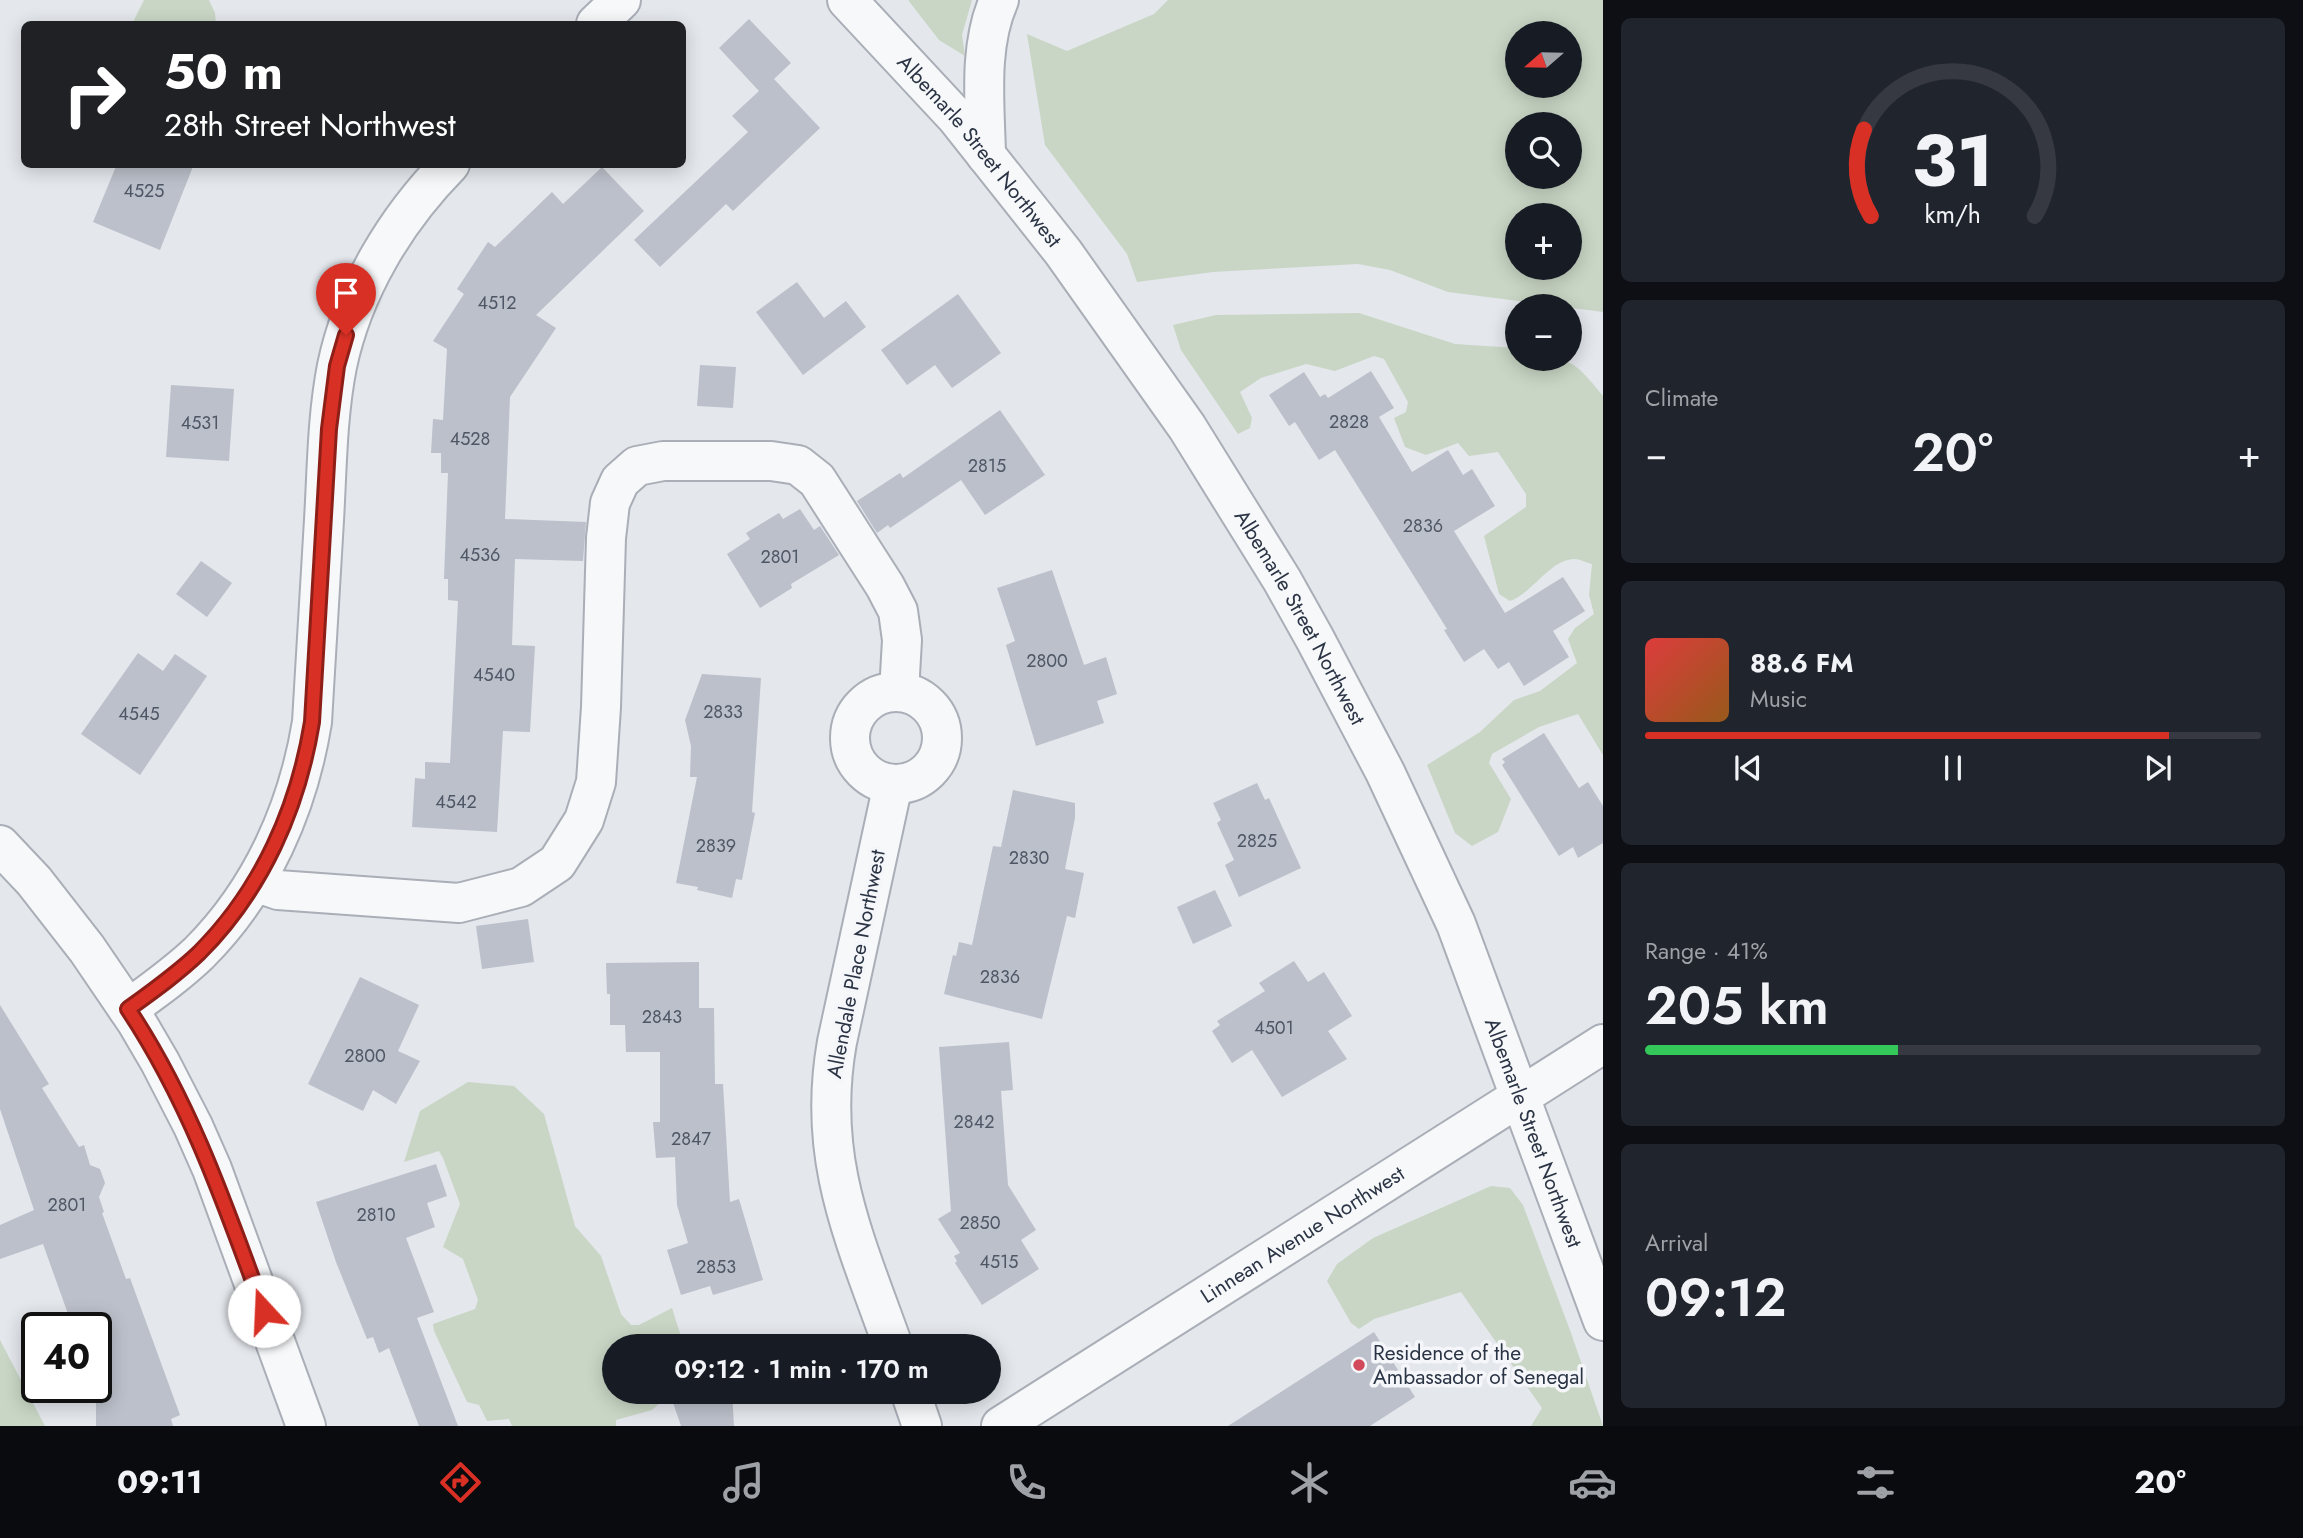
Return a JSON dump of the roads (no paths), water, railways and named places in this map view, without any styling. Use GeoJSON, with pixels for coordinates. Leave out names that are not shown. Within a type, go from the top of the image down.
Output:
{"type":"FeatureCollection","features":[{"type":"Feature","properties":{"kind":"street"},"geometry":{"type":"LineString","coordinates":[[599,21],[621,0]]}},
{"type":"Feature","properties":{"kind":"street","name":"Albemarle Street Northwest"},"geometry":{"type":"LineString","coordinates":[[847,0],[956,117],[1063,252],[1187,427],[1259,542],[1315,639],[1385,772],[1450,912],[1603,1321]]}},
{"type":"Feature","properties":{"kind":"street"},"geometry":{"type":"LineString","coordinates":[[986,155],[986,47],[992,15],[999,0]]}},
{"type":"Feature","properties":{"kind":"street"},"geometry":{"type":"LineString","coordinates":[[128,1009],[175,975],[229,919],[254,882],[292,807],[310,733],[329,429],[337,366],[356,304],[379,258],[407,214],[447,168]]}},
{"type":"Feature","properties":{"kind":"street"},"geometry":{"type":"LineString","coordinates":[[254,882],[278,890],[459,903],[521,887],[556,863],[584,820],[596,782],[606,538],[610,503],[620,481],[637,467],[663,461],[771,461],[798,465],[817,480],[898,611],[902,640],[899,692]]}},
{"type":"Feature","properties":{"kind":"street"},"geometry":{"type":"LineString","coordinates":[[899,692],[915,696],[928,705],[937,718],[941,734],[940,749],[934,764],[923,776],[909,782],[893,784],[879,781],[856,763],[851,750],[850,735],[853,721],[861,708],[884,693],[899,692]]}},
{"type":"Feature","properties":{"kind":"street","name":"Allendale Place Northwest"},"geometry":{"type":"LineString","coordinates":[[889,1334],[844,1208],[834,1160],[830,1121],[836,1042],[893,784]]}},
{"type":"Feature","properties":{"kind":"street"},"geometry":{"type":"LineString","coordinates":[[0,845],[66,921],[128,1009],[160,1062],[212,1169],[306,1426]]}},
{"type":"Feature","properties":{"kind":"street","name":"Linnean Avenue Northwest"},"geometry":{"type":"LineString","coordinates":[[1001,1426],[1603,1044]]}},
{"type":"Feature","properties":{"kind":"street"},"geometry":{"type":"LineString","coordinates":[[914,1404],[922,1426]]}},
{"type":"Feature","properties":{"kind":"place","name":"Residence of the Ambassador of Senegal"},"geometry":{"type":"Point","coordinates":[1359,1365]}}]}
